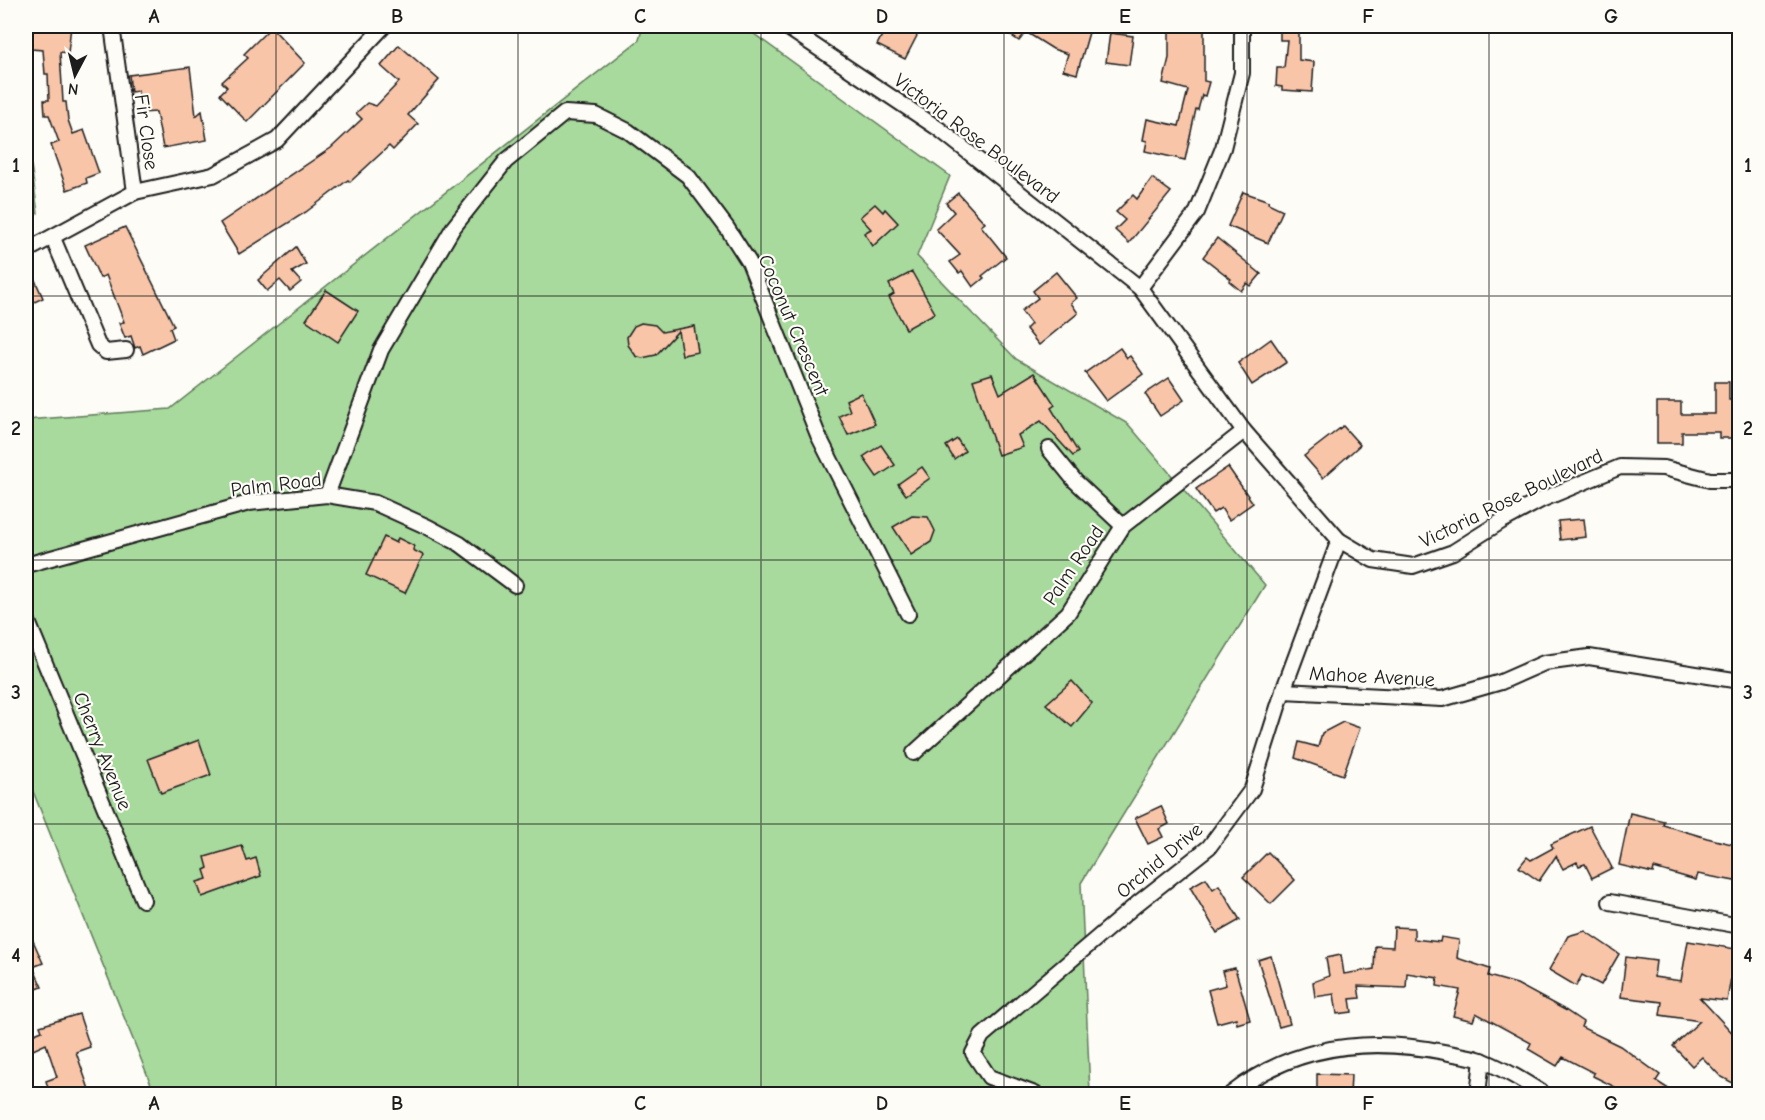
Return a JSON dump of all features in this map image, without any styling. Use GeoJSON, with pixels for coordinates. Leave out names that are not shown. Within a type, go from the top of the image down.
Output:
{"type":"FeatureCollection","features":[{"type":"Feature","properties":{"kind":"street","name":"Fir Close"},"geometry":{"type":"LineString","coordinates":[[26,251],[135,192],[112,26]]}},
{"type":"Feature","properties":{"kind":"street"},"geometry":{"type":"LineString","coordinates":[[135,192],[213,175],[278,140],[371,37],[384,26]]}},
{"type":"Feature","properties":{"kind":"street","name":"Victoria Rose Boulevard"},"geometry":{"type":"LineString","coordinates":[[785,26],[939,129],[1140,288],[1244,431],[1339,540],[1373,560],[1413,566],[1453,552],[1541,500],[1620,468],[1664,468],[1710,480],[1740,480]]}},
{"type":"Feature","properties":{"kind":"street"},"geometry":{"type":"LineString","coordinates":[[1140,288],[1197,212],[1223,148],[1242,73],[1242,26]]}},
{"type":"Feature","properties":{"kind":"street","name":"Coconut Crescent"},"geometry":{"type":"LineString","coordinates":[[327,495],[381,350],[453,228],[506,161],[565,113],[596,115],[628,131],[688,176],[749,261],[818,435],[908,614]]}},
{"type":"Feature","properties":{"kind":"street"},"geometry":{"type":"LineString","coordinates":[[53,238],[98,345],[106,352],[126,350]]}},
{"type":"Feature","properties":{"kind":"street","name":"Palm Road"},"geometry":{"type":"LineString","coordinates":[[914,753],[1068,613],[1123,526],[1244,431]]}},
{"type":"Feature","properties":{"kind":"street"},"geometry":{"type":"LineString","coordinates":[[1049,450],[1075,481],[1123,526]]}},
{"type":"Feature","properties":{"kind":"street","name":"Palm Road"},"geometry":{"type":"LineString","coordinates":[[26,565],[249,503],[327,495],[375,503],[428,527],[460,544],[515,585]]}},
{"type":"Feature","properties":{"kind":"street","name":"Orchid Drive"},"geometry":{"type":"LineString","coordinates":[[1035,1095],[988,1077],[973,1053],[982,1036],[1138,903],[1209,848],[1252,789],[1283,691],[1339,540]]}},
{"type":"Feature","properties":{"kind":"street","name":"Cherry Avenue"},"geometry":{"type":"LineString","coordinates":[[26,617],[143,900]]}},
{"type":"Feature","properties":{"kind":"street","name":"Mahoe Avenue"},"geometry":{"type":"LineString","coordinates":[[1283,691],[1442,699],[1501,682],[1544,663],[1589,657],[1740,681]]}},
{"type":"Feature","properties":{"kind":"street"},"geometry":{"type":"LineString","coordinates":[[1610,902],[1740,926]]}},
{"type":"Feature","properties":{"kind":"street"},"geometry":{"type":"LineString","coordinates":[[1231,1095],[1247,1088],[1284,1062],[1318,1050],[1359,1045],[1411,1045],[1482,1060],[1518,1077],[1544,1095]]}},
{"type":"Feature","properties":{"kind":"street"},"geometry":{"type":"LineString","coordinates":[[1478,1095],[1482,1060]]}},
{"type":"Feature","properties":{"kind":"green space"},"geometry":{"type":"Polygon","coordinates":[[[643,26],[743,26],[950,176],[917,256],[1016,359],[1128,424],[1265,585],[1081,883],[1090,1094],[155,1094],[26,774],[26,420],[170,409],[639,40],[643,26]]]}},
{"type":"Feature","properties":{"kind":"green space"},"geometry":{"type":"Polygon","coordinates":[[[26,130],[38,213],[26,220],[26,130]]]}},
{"type":"Feature","properties":{"kind":"building"},"geometry":{"type":"Polygon","coordinates":[[[33,26],[71,26],[68,53],[60,52],[63,102],[66,102],[68,120],[73,134],[84,130],[99,173],[86,178],[87,183],[67,190],[51,145],[59,142],[49,115],[45,115],[44,100],[49,100],[48,74],[45,74],[43,50],[31,49],[33,26]]]}},
{"type":"Feature","properties":{"kind":"building"},"geometry":{"type":"Polygon","coordinates":[[[887,26],[922,26],[905,59],[877,45],[887,26]]]}},
{"type":"Feature","properties":{"kind":"building"},"geometry":{"type":"Polygon","coordinates":[[[997,26],[1074,26],[1090,29],[1077,74],[1063,70],[1068,54],[1053,49],[1026,32],[1019,41],[997,26]]]}},
{"type":"Feature","properties":{"kind":"building"},"geometry":{"type":"Polygon","coordinates":[[[1280,26],[1299,26],[1299,60],[1314,62],[1312,92],[1282,90],[1282,87],[1276,86],[1277,68],[1284,68],[1287,40],[1280,40],[1280,26]]]}},
{"type":"Feature","properties":{"kind":"building"},"geometry":{"type":"Polygon","coordinates":[[[271,27],[305,63],[247,122],[220,94],[227,87],[222,82],[248,58],[244,54],[271,27]]]}},
{"type":"Feature","properties":{"kind":"building"},"geometry":{"type":"Polygon","coordinates":[[[1169,30],[1204,30],[1204,81],[1209,82],[1205,96],[1202,95],[1198,110],[1196,109],[1185,160],[1145,151],[1147,141],[1143,140],[1147,119],[1179,126],[1188,90],[1163,83],[1169,58],[1169,30]]]}},
{"type":"Feature","properties":{"kind":"building"},"geometry":{"type":"Polygon","coordinates":[[[1110,33],[1133,36],[1129,65],[1106,62],[1110,33]]]}},
{"type":"Feature","properties":{"kind":"building"},"geometry":{"type":"Polygon","coordinates":[[[399,45],[439,80],[408,115],[418,124],[393,150],[389,146],[350,182],[348,180],[306,212],[239,254],[220,223],[331,148],[362,119],[356,113],[367,103],[376,106],[399,82],[381,66],[399,45]]]}},
{"type":"Feature","properties":{"kind":"building"},"geometry":{"type":"Polygon","coordinates":[[[190,67],[196,116],[202,111],[207,140],[163,148],[156,112],[141,113],[138,91],[131,92],[129,75],[190,67]]]}},
{"type":"Feature","properties":{"kind":"building"},"geometry":{"type":"Polygon","coordinates":[[[1152,178],[1171,192],[1129,243],[1115,230],[1125,220],[1116,212],[1133,195],[1137,199],[1152,178]]]}},
{"type":"Feature","properties":{"kind":"building"},"geometry":{"type":"Polygon","coordinates":[[[1243,192],[1269,201],[1268,203],[1283,210],[1268,243],[1228,226],[1243,192]]]}},
{"type":"Feature","properties":{"kind":"building"},"geometry":{"type":"Polygon","coordinates":[[[958,193],[985,223],[981,226],[1006,257],[982,276],[984,278],[973,287],[962,271],[959,273],[950,262],[960,255],[936,229],[954,212],[946,203],[958,193]]]}},
{"type":"Feature","properties":{"kind":"building"},"geometry":{"type":"Polygon","coordinates":[[[875,204],[883,212],[885,209],[898,223],[873,246],[864,233],[871,229],[860,217],[875,204]]]}},
{"type":"Feature","properties":{"kind":"building"},"geometry":{"type":"Polygon","coordinates":[[[125,227],[174,326],[170,328],[174,339],[143,354],[140,346],[135,348],[131,336],[125,338],[119,323],[124,322],[106,275],[100,278],[85,245],[125,227]]]}},
{"type":"Feature","properties":{"kind":"building"},"geometry":{"type":"Polygon","coordinates":[[[1217,238],[1261,274],[1251,286],[1247,283],[1241,291],[1229,281],[1231,279],[1203,257],[1217,238]]]}},
{"type":"Feature","properties":{"kind":"building"},"geometry":{"type":"Polygon","coordinates":[[[296,247],[306,264],[292,272],[301,282],[290,291],[280,280],[267,291],[258,280],[296,247]]]}},
{"type":"Feature","properties":{"kind":"building"},"geometry":{"type":"Polygon","coordinates":[[[26,260],[43,298],[26,306],[26,260]]]}},
{"type":"Feature","properties":{"kind":"building"},"geometry":{"type":"Polygon","coordinates":[[[912,272],[935,313],[906,329],[889,297],[894,294],[889,284],[912,272]]]}},
{"type":"Feature","properties":{"kind":"building"},"geometry":{"type":"Polygon","coordinates":[[[1056,272],[1077,298],[1071,303],[1078,313],[1039,345],[1026,329],[1031,324],[1021,311],[1038,298],[1033,291],[1056,272]]]}},
{"type":"Feature","properties":{"kind":"building"},"geometry":{"type":"Polygon","coordinates":[[[326,290],[358,311],[338,342],[306,320],[326,290]]]}},
{"type":"Feature","properties":{"kind":"building"},"geometry":{"type":"Polygon","coordinates":[[[641,323],[655,325],[662,332],[694,326],[698,352],[682,355],[678,331],[656,355],[642,358],[636,356],[628,345],[627,337],[634,326],[641,323]]]}},
{"type":"Feature","properties":{"kind":"building"},"geometry":{"type":"Polygon","coordinates":[[[1271,339],[1287,362],[1252,385],[1238,363],[1271,339]]]}},
{"type":"Feature","properties":{"kind":"building"},"geometry":{"type":"Polygon","coordinates":[[[1120,348],[1127,358],[1130,356],[1143,374],[1106,401],[1085,373],[1120,348]]]}},
{"type":"Feature","properties":{"kind":"building"},"geometry":{"type":"Polygon","coordinates":[[[1034,373],[1055,405],[1051,408],[1078,452],[1073,456],[1041,421],[1018,435],[1023,447],[998,455],[973,380],[992,374],[1000,394],[1034,373]]]}},
{"type":"Feature","properties":{"kind":"building"},"geometry":{"type":"Polygon","coordinates":[[[1169,378],[1184,400],[1160,416],[1145,394],[1169,378]]]}},
{"type":"Feature","properties":{"kind":"building"},"geometry":{"type":"Polygon","coordinates":[[[1715,382],[1729,382],[1729,400],[1740,400],[1740,438],[1719,438],[1719,432],[1682,432],[1682,443],[1657,443],[1657,402],[1681,402],[1681,414],[1715,414],[1715,382]]]}},
{"type":"Feature","properties":{"kind":"building"},"geometry":{"type":"Polygon","coordinates":[[[861,393],[875,424],[848,435],[839,416],[850,411],[846,400],[861,393]]]}},
{"type":"Feature","properties":{"kind":"building"},"geometry":{"type":"Polygon","coordinates":[[[1343,426],[1360,445],[1323,478],[1304,456],[1343,426]]]}},
{"type":"Feature","properties":{"kind":"building"},"geometry":{"type":"Polygon","coordinates":[[[957,439],[965,451],[954,459],[946,446],[957,439]]]}},
{"type":"Feature","properties":{"kind":"building"},"geometry":{"type":"Polygon","coordinates":[[[881,445],[895,465],[877,477],[863,457],[881,445]]]}},
{"type":"Feature","properties":{"kind":"building"},"geometry":{"type":"Polygon","coordinates":[[[922,467],[930,478],[906,495],[898,484],[922,467]]]}},
{"type":"Feature","properties":{"kind":"building"},"geometry":{"type":"Polygon","coordinates":[[[1228,467],[1253,503],[1229,520],[1221,508],[1213,513],[1196,489],[1228,467]]]}},
{"type":"Feature","properties":{"kind":"building"},"geometry":{"type":"Polygon","coordinates":[[[912,516],[928,517],[935,531],[931,542],[911,555],[893,527],[912,516]]]}},
{"type":"Feature","properties":{"kind":"building"},"geometry":{"type":"Polygon","coordinates":[[[1584,519],[1586,537],[1560,540],[1558,521],[1584,519]]]}},
{"type":"Feature","properties":{"kind":"building"},"geometry":{"type":"Polygon","coordinates":[[[384,537],[396,543],[398,538],[414,546],[413,550],[423,555],[405,593],[366,575],[384,537]]]}},
{"type":"Feature","properties":{"kind":"building"},"geometry":{"type":"Polygon","coordinates":[[[1072,681],[1092,703],[1072,727],[1046,704],[1072,681]]]}},
{"type":"Feature","properties":{"kind":"building"},"geometry":{"type":"Polygon","coordinates":[[[1343,722],[1360,728],[1343,775],[1295,758],[1299,742],[1318,747],[1322,733],[1343,722]]]}},
{"type":"Feature","properties":{"kind":"building"},"geometry":{"type":"Polygon","coordinates":[[[199,740],[211,775],[161,793],[148,759],[199,740]]]}},
{"type":"Feature","properties":{"kind":"building"},"geometry":{"type":"Polygon","coordinates":[[[1161,806],[1169,824],[1159,829],[1163,837],[1148,844],[1135,818],[1161,806]]]}},
{"type":"Feature","properties":{"kind":"building"},"geometry":{"type":"Polygon","coordinates":[[[1630,813],[1664,821],[1663,825],[1740,846],[1740,882],[1698,874],[1696,880],[1654,868],[1653,873],[1619,865],[1630,813]]]}},
{"type":"Feature","properties":{"kind":"building"},"geometry":{"type":"Polygon","coordinates":[[[1590,826],[1612,868],[1592,878],[1585,864],[1579,866],[1577,862],[1563,869],[1556,856],[1539,881],[1519,867],[1527,857],[1531,860],[1553,848],[1551,844],[1590,826]]]}},
{"type":"Feature","properties":{"kind":"building"},"geometry":{"type":"Polygon","coordinates":[[[242,846],[247,861],[256,858],[261,876],[202,897],[197,882],[207,879],[204,870],[208,868],[205,857],[242,846]]]}},
{"type":"Feature","properties":{"kind":"building"},"geometry":{"type":"Polygon","coordinates":[[[1268,852],[1295,880],[1271,904],[1243,877],[1268,852]]]}},
{"type":"Feature","properties":{"kind":"building"},"geometry":{"type":"Polygon","coordinates":[[[1206,878],[1213,889],[1219,885],[1240,920],[1217,933],[1190,887],[1206,878]]]}},
{"type":"Feature","properties":{"kind":"building"},"geometry":{"type":"Polygon","coordinates":[[[26,925],[43,963],[33,967],[42,987],[26,993],[26,925]]]}},
{"type":"Feature","properties":{"kind":"building"},"geometry":{"type":"Polygon","coordinates":[[[1394,927],[1414,928],[1414,939],[1440,942],[1441,937],[1459,940],[1457,958],[1490,969],[1488,976],[1517,984],[1565,1010],[1583,1022],[1581,1027],[1620,1046],[1660,1075],[1656,1081],[1678,1095],[1610,1095],[1615,1087],[1593,1076],[1594,1073],[1563,1057],[1557,1066],[1528,1049],[1531,1043],[1476,1013],[1473,1021],[1453,1016],[1460,990],[1437,986],[1438,978],[1407,973],[1406,988],[1358,986],[1360,998],[1350,999],[1352,1012],[1337,1014],[1334,994],[1315,997],[1313,982],[1329,976],[1326,958],[1341,955],[1344,974],[1374,969],[1375,946],[1393,947],[1394,927]]]}},
{"type":"Feature","properties":{"kind":"building"},"geometry":{"type":"Polygon","coordinates":[[[1585,931],[1619,954],[1601,985],[1582,975],[1576,986],[1549,970],[1568,936],[1585,931]]]}},
{"type":"Feature","properties":{"kind":"building"},"geometry":{"type":"Polygon","coordinates":[[[1688,941],[1736,949],[1727,1001],[1700,998],[1740,1041],[1740,1087],[1720,1076],[1702,1057],[1692,1066],[1673,1046],[1700,1021],[1660,1015],[1662,1002],[1621,997],[1626,957],[1656,961],[1654,977],[1681,981],[1688,941]]]}},
{"type":"Feature","properties":{"kind":"building"},"geometry":{"type":"Polygon","coordinates":[[[1271,956],[1290,1024],[1279,1027],[1258,960],[1271,956]]]}},
{"type":"Feature","properties":{"kind":"building"},"geometry":{"type":"Polygon","coordinates":[[[1235,968],[1250,1020],[1237,1024],[1236,1018],[1217,1023],[1208,990],[1226,985],[1222,971],[1235,968]]]}},
{"type":"Feature","properties":{"kind":"building"},"geometry":{"type":"Polygon","coordinates":[[[79,1014],[90,1047],[76,1052],[91,1095],[50,1095],[46,1081],[57,1077],[46,1044],[33,1050],[27,1037],[42,1031],[40,1026],[79,1014]]]}},
{"type":"Feature","properties":{"kind":"building"},"geometry":{"type":"Polygon","coordinates":[[[1317,1074],[1351,1075],[1350,1095],[1317,1095],[1317,1074]]]}}]}
